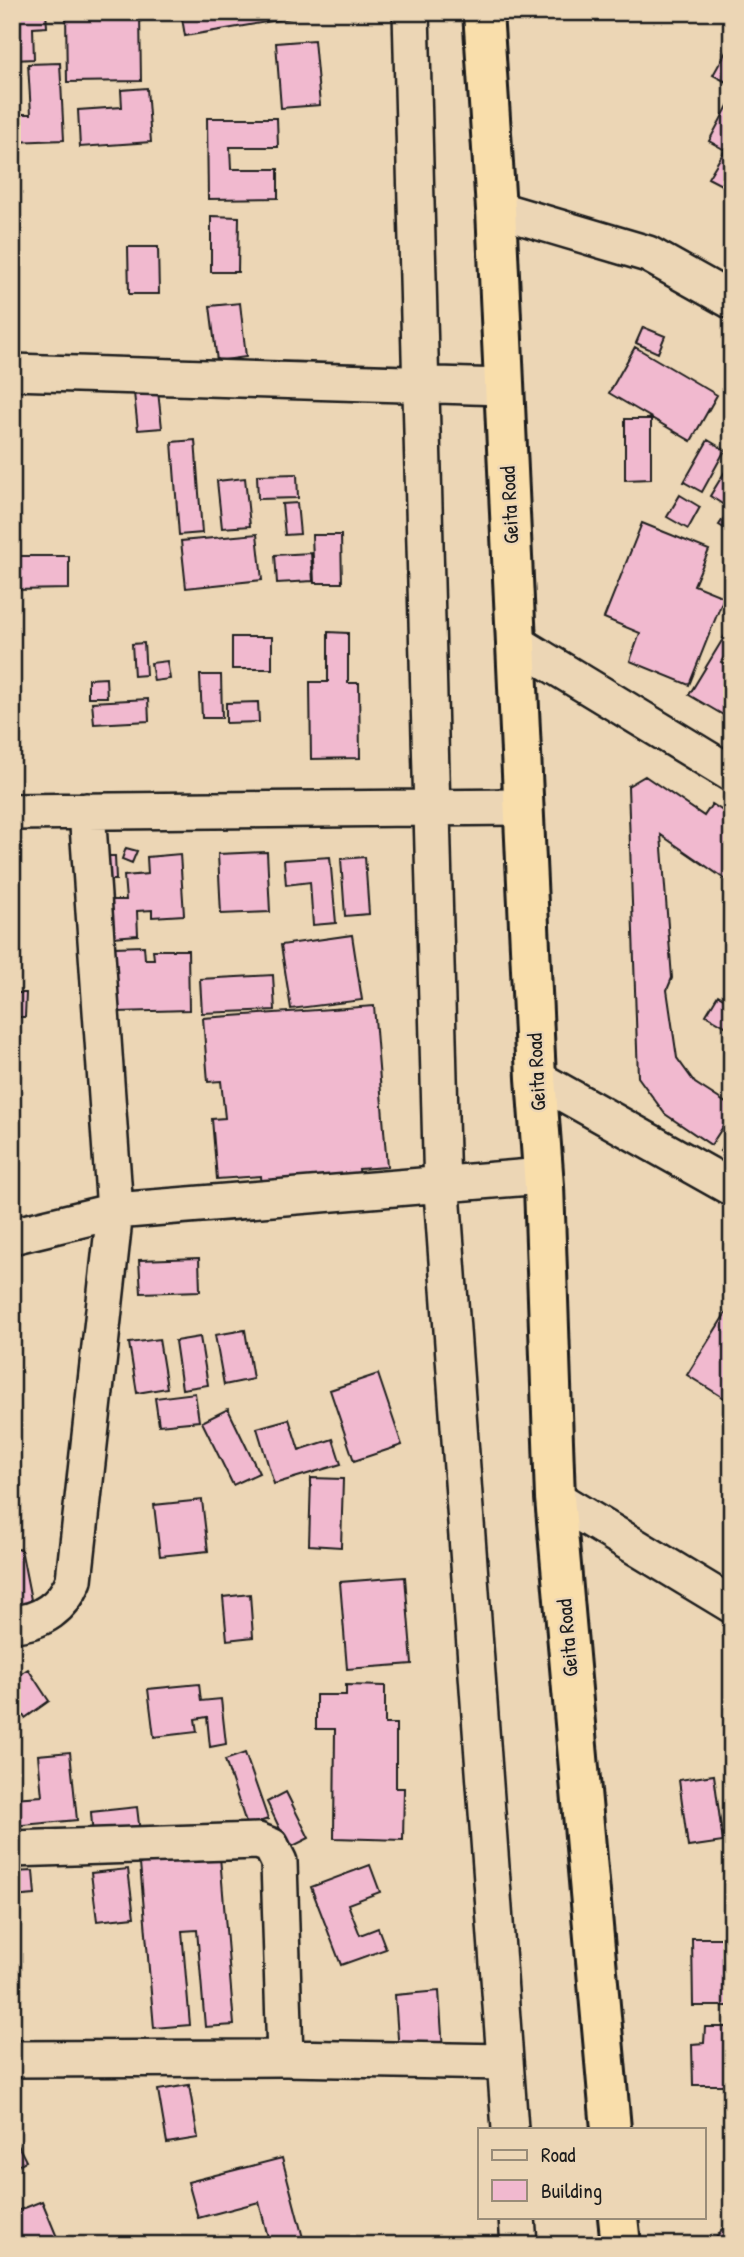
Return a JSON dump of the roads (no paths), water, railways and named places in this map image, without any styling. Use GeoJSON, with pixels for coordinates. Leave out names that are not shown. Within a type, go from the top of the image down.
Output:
{"type":"FeatureCollection","features":[{"type":"Feature","properties":{"kind":"highway","name":"Geita Road"},"geometry":{"type":"LineString","coordinates":[[483,12],[496,209],[536,1078],[543,1175],[555,1498],[611,2128]]}},
{"type":"Feature","properties":{"kind":"highway"},"geometry":{"type":"LineString","coordinates":[[618,2218],[621,2245]]}},
{"type":"Feature","properties":{"kind":"street"},"geometry":{"type":"LineString","coordinates":[[411,12],[442,1183],[510,2128]]}},
{"type":"Feature","properties":{"kind":"street"},"geometry":{"type":"LineString","coordinates":[[496,209],[648,254],[732,301]]}},
{"type":"Feature","properties":{"kind":"street"},"geometry":{"type":"LineString","coordinates":[[12,372],[504,387]]}},
{"type":"Feature","properties":{"kind":"street"},"geometry":{"type":"LineString","coordinates":[[515,642],[732,774]]}},
{"type":"Feature","properties":{"kind":"street"},"geometry":{"type":"LineString","coordinates":[[12,812],[524,807]]}},
{"type":"Feature","properties":{"kind":"street"},"geometry":{"type":"LineString","coordinates":[[12,1623],[41,1617],[56,1607],[67,1596],[74,1580],[115,1211],[87,811]]}},
{"type":"Feature","properties":{"kind":"street"},"geometry":{"type":"LineString","coordinates":[[536,1078],[732,1188]]}},
{"type":"Feature","properties":{"kind":"street"},"geometry":{"type":"LineString","coordinates":[[12,1236],[115,1211],[543,1175]]}},
{"type":"Feature","properties":{"kind":"street"},"geometry":{"type":"LineString","coordinates":[[555,1498],[732,1605]]}},
{"type":"Feature","properties":{"kind":"street"},"geometry":{"type":"LineString","coordinates":[[12,1849],[258,1840],[271,1846],[279,1863],[285,2058]]}},
{"type":"Feature","properties":{"kind":"street"},"geometry":{"type":"LineString","coordinates":[[12,2059],[285,2058],[505,2062]]}},
{"type":"Feature","properties":{"kind":"street"},"geometry":{"type":"LineString","coordinates":[[517,2218],[519,2245]]}}]}
